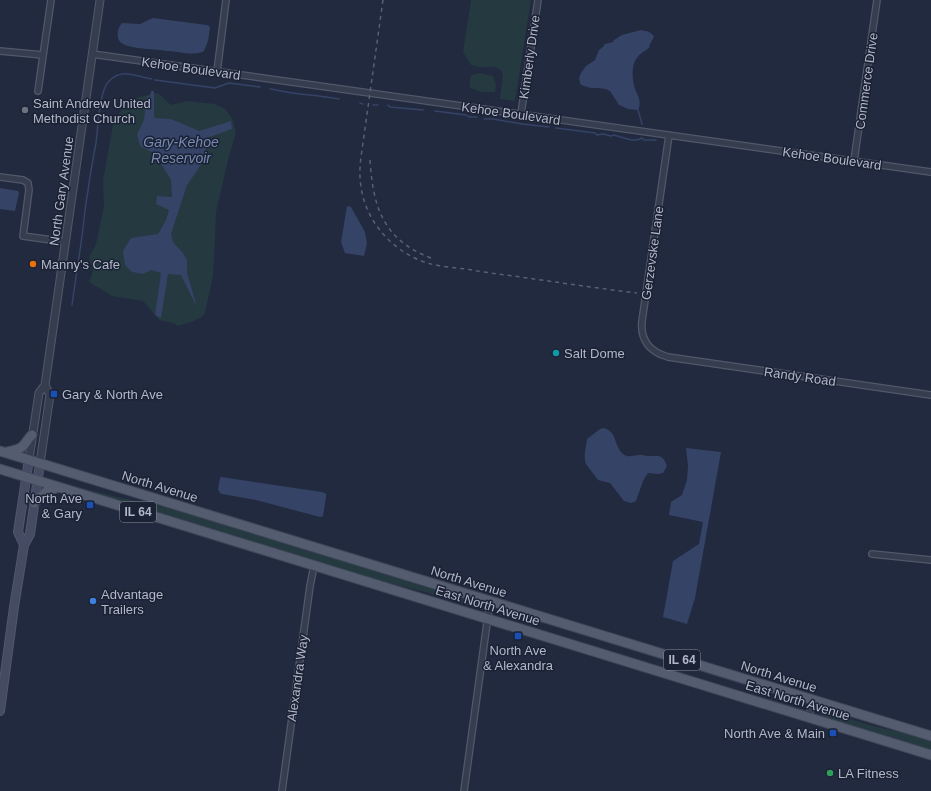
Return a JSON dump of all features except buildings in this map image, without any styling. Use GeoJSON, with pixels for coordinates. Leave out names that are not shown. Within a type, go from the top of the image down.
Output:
{"type":"FeatureCollection","features":[{"type":"Feature","properties":{"kind":"main road"},"geometry":{"type":"LineString","coordinates":[[3,451],[18,449],[23,446],[32,435]]}},
{"type":"Feature","properties":{"kind":"main road","name":"North Avenue"},"geometry":{"type":"LineString","coordinates":[[3,451],[931,736]]}},
{"type":"Feature","properties":{"kind":"main road"},"geometry":{"type":"LineString","coordinates":[[0,711],[24,545],[18,532],[29,459]]}},
{"type":"Feature","properties":{"kind":"main road","name":"North Gary Avenue"},"geometry":{"type":"LineString","coordinates":[[24,545],[30,534],[40,463]]}},
{"type":"Feature","properties":{"kind":"main road","name":"IL 64"},"geometry":{"type":"LineString","coordinates":[[0,469],[37,481]]}},
{"type":"Feature","properties":{"kind":"main road","name":"East North Avenue"},"geometry":{"type":"LineString","coordinates":[[37,481],[931,755]]}},
{"type":"Feature","properties":{"kind":"main road"},"geometry":{"type":"LineString","coordinates":[[34,503],[47,491],[59,487]]}},
{"type":"Feature","properties":{"kind":"street"},"geometry":{"type":"LineString","coordinates":[[38,91],[51,0]]}},
{"type":"Feature","properties":{"kind":"street","name":"North Gary Avenue"},"geometry":{"type":"LineString","coordinates":[[40,463],[50,394],[46,385],[100,0]]}},
{"type":"Feature","properties":{"kind":"street"},"geometry":{"type":"LineString","coordinates":[[217,72],[226,0]]}},
{"type":"Feature","properties":{"kind":"street","name":"Kimberly Drive"},"geometry":{"type":"LineString","coordinates":[[521,114],[538,0]]}},
{"type":"Feature","properties":{"kind":"street","name":"Commerce Drive"},"geometry":{"type":"LineString","coordinates":[[854,161],[877,0]]}},
{"type":"Feature","properties":{"kind":"street"},"geometry":{"type":"LineString","coordinates":[[0,51],[43,55]]}},
{"type":"Feature","properties":{"kind":"street","name":"Kehoe Boulevard"},"geometry":{"type":"LineString","coordinates":[[92,54],[931,172]]}},
{"type":"Feature","properties":{"kind":"street","name":"Gerzevske Lane"},"geometry":{"type":"LineString","coordinates":[[668,135],[641,326],[645,341],[656,352],[668,357]]}},
{"type":"Feature","properties":{"kind":"street"},"geometry":{"type":"LineString","coordinates":[[0,177],[19,179],[28,183],[29,190],[23,236],[66,242]]}},
{"type":"Feature","properties":{"kind":"street","name":"Randy Road"},"geometry":{"type":"LineString","coordinates":[[668,357],[931,395]]}},
{"type":"Feature","properties":{"kind":"street","name":"North Gary Avenue"},"geometry":{"type":"LineString","coordinates":[[29,459],[39,393],[46,385]]}},
{"type":"Feature","properties":{"kind":"street"},"geometry":{"type":"LineString","coordinates":[[872,554],[931,560]]}},
{"type":"Feature","properties":{"kind":"street","name":"Alexandra Way"},"geometry":{"type":"LineString","coordinates":[[282,791],[314,566]]}},
{"type":"Feature","properties":{"kind":"street"},"geometry":{"type":"LineString","coordinates":[[464,791],[490,601]]}},
{"type":"Feature","properties":{"kind":"street"},"geometry":{"type":"LineString","coordinates":[[808,717],[814,700]]}},
{"type":"Feature","properties":{"kind":"shaded area"},"geometry":{"type":"Polygon","coordinates":[[[471,0],[531,0],[515,101],[500,99],[503,75],[499,69],[496,67],[477,67],[471,65],[463,52],[471,0]]]}},
{"type":"Feature","properties":{"kind":"shaded area"},"geometry":{"type":"Polygon","coordinates":[[[480,73],[493,76],[496,85],[495,92],[482,92],[470,88],[471,75],[480,73]]]}},
{"type":"Feature","properties":{"kind":"shaded area"},"geometry":{"type":"Polygon","coordinates":[[[158,93],[171,105],[187,101],[215,104],[225,109],[232,118],[236,133],[216,212],[213,276],[205,313],[200,318],[178,326],[173,323],[159,320],[143,301],[112,296],[89,282],[93,271],[89,257],[96,244],[104,206],[103,180],[113,125],[124,105],[139,97],[158,93]]]}},
{"type":"Feature","properties":{"kind":"shaded area"},"geometry":{"type":"Polygon","coordinates":[[[74,486],[182,511],[470,599],[479,604],[478,607],[470,606],[429,593],[384,582],[74,486]]]}},
{"type":"Feature","properties":{"kind":"shaded area"},"geometry":{"type":"Polygon","coordinates":[[[821,710],[873,726],[917,736],[931,741],[931,750],[829,719],[820,714],[821,710]]]}},
{"type":"Feature","properties":{"kind":"water"},"geometry":{"type":"Polygon","coordinates":[[[153,18],[207,25],[210,27],[208,41],[204,51],[191,54],[138,48],[127,46],[120,42],[118,31],[122,23],[140,24],[153,18]]]}},
{"type":"Feature","properties":{"kind":"water"},"geometry":{"type":"Polygon","coordinates":[[[641,30],[647,31],[654,37],[649,48],[640,55],[635,61],[634,65],[633,81],[640,102],[638,110],[628,109],[619,105],[610,91],[606,89],[591,88],[581,85],[579,78],[581,73],[586,66],[595,60],[599,50],[605,44],[613,42],[622,35],[641,30]]]}},
{"type":"Feature","properties":{"kind":"water","name":"Gary-Kehoe Reservoir"},"geometry":{"type":"Polygon","coordinates":[[[151,91],[154,91],[154,118],[170,119],[199,131],[231,121],[232,129],[204,139],[206,144],[206,155],[187,185],[171,234],[173,242],[187,260],[187,273],[197,307],[181,275],[168,274],[161,318],[155,315],[161,273],[151,270],[143,274],[132,272],[125,265],[123,251],[131,238],[158,234],[166,220],[169,210],[156,204],[157,196],[172,197],[171,180],[152,152],[140,146],[137,134],[144,120],[147,96],[150,97],[151,91]]]}},
{"type":"Feature","properties":{"kind":"water"},"geometry":{"type":"Polygon","coordinates":[[[0,188],[18,191],[19,193],[15,211],[0,209],[0,188]]]}},
{"type":"Feature","properties":{"kind":"water"},"geometry":{"type":"Polygon","coordinates":[[[347,206],[351,207],[365,232],[367,243],[364,256],[345,253],[341,242],[347,206]]]}},
{"type":"Feature","properties":{"kind":"water"},"geometry":{"type":"Polygon","coordinates":[[[604,428],[612,433],[623,454],[627,456],[660,456],[664,459],[667,466],[663,473],[648,473],[643,481],[636,501],[631,503],[624,501],[610,483],[598,480],[586,464],[585,455],[587,439],[600,429],[604,428]]]}},
{"type":"Feature","properties":{"kind":"water"},"geometry":{"type":"Polygon","coordinates":[[[686,448],[721,452],[695,598],[687,624],[663,617],[673,561],[699,544],[703,522],[669,515],[671,502],[682,495],[687,480],[688,466],[686,448]]]}},
{"type":"Feature","properties":{"kind":"water"},"geometry":{"type":"Polygon","coordinates":[[[221,477],[322,492],[326,494],[323,516],[320,517],[256,500],[222,494],[218,489],[221,477]]]}},
{"type":"Feature","properties":{"kind":"waterway"},"geometry":{"type":"LineString","coordinates":[[72,305],[103,93],[109,81],[119,74],[130,74],[152,79]]}},
{"type":"Feature","properties":{"kind":"waterway"},"geometry":{"type":"LineString","coordinates":[[155,80],[215,88],[229,83],[260,87]]}},
{"type":"Feature","properties":{"kind":"waterway"},"geometry":{"type":"LineString","coordinates":[[270,89],[339,99]]}},
{"type":"Feature","properties":{"kind":"waterway"},"geometry":{"type":"LineString","coordinates":[[373,105],[378,105]]}},
{"type":"Feature","properties":{"kind":"waterway"},"geometry":{"type":"LineString","coordinates":[[388,105],[390,107],[423,110]]}},
{"type":"Feature","properties":{"kind":"waterway"},"geometry":{"type":"LineString","coordinates":[[638,110],[642,124]]}},
{"type":"Feature","properties":{"kind":"waterway"},"geometry":{"type":"LineString","coordinates":[[435,111],[477,117]]}},
{"type":"Feature","properties":{"kind":"waterway"},"geometry":{"type":"LineString","coordinates":[[484,119],[549,127]]}},
{"type":"Feature","properties":{"kind":"waterway"},"geometry":{"type":"LineString","coordinates":[[556,128],[595,133],[597,135],[614,135],[631,140],[642,138],[644,140],[656,140]]}},
{"type":"Feature","properties":{"kind":"railway"},"geometry":{"type":"LineString","coordinates":[[383,0],[360,164],[361,187],[364,200],[375,224],[383,234],[403,251],[427,263],[637,293]]}},
{"type":"Feature","properties":{"kind":"railway"},"geometry":{"type":"LineString","coordinates":[[370,160],[374,193],[384,220],[391,231],[402,242],[415,251],[431,258]]}},
{"type":"Feature","properties":{"kind":"place","name":"Saint Andrew United Methodist Church"},"geometry":{"type":"Point","coordinates":[25,110]}},
{"type":"Feature","properties":{"kind":"place","name":"Manny's Cafe"},"geometry":{"type":"Point","coordinates":[33,264]}},
{"type":"Feature","properties":{"kind":"place","name":"Salt Dome"},"geometry":{"type":"Point","coordinates":[556,353]}},
{"type":"Feature","properties":{"kind":"place","name":"Gary & North Ave"},"geometry":{"type":"Point","coordinates":[54,394]}},
{"type":"Feature","properties":{"kind":"place","name":"North Ave & Gary"},"geometry":{"type":"Point","coordinates":[90,505]}},
{"type":"Feature","properties":{"kind":"place","name":"Advantage Trailers"},"geometry":{"type":"Point","coordinates":[93,601]}},
{"type":"Feature","properties":{"kind":"place","name":"North Ave & Alexandra"},"geometry":{"type":"Point","coordinates":[518,636]}},
{"type":"Feature","properties":{"kind":"place","name":"North Ave & Main"},"geometry":{"type":"Point","coordinates":[833,733]}},
{"type":"Feature","properties":{"kind":"place","name":"LA Fitness"},"geometry":{"type":"Point","coordinates":[830,773]}}]}
